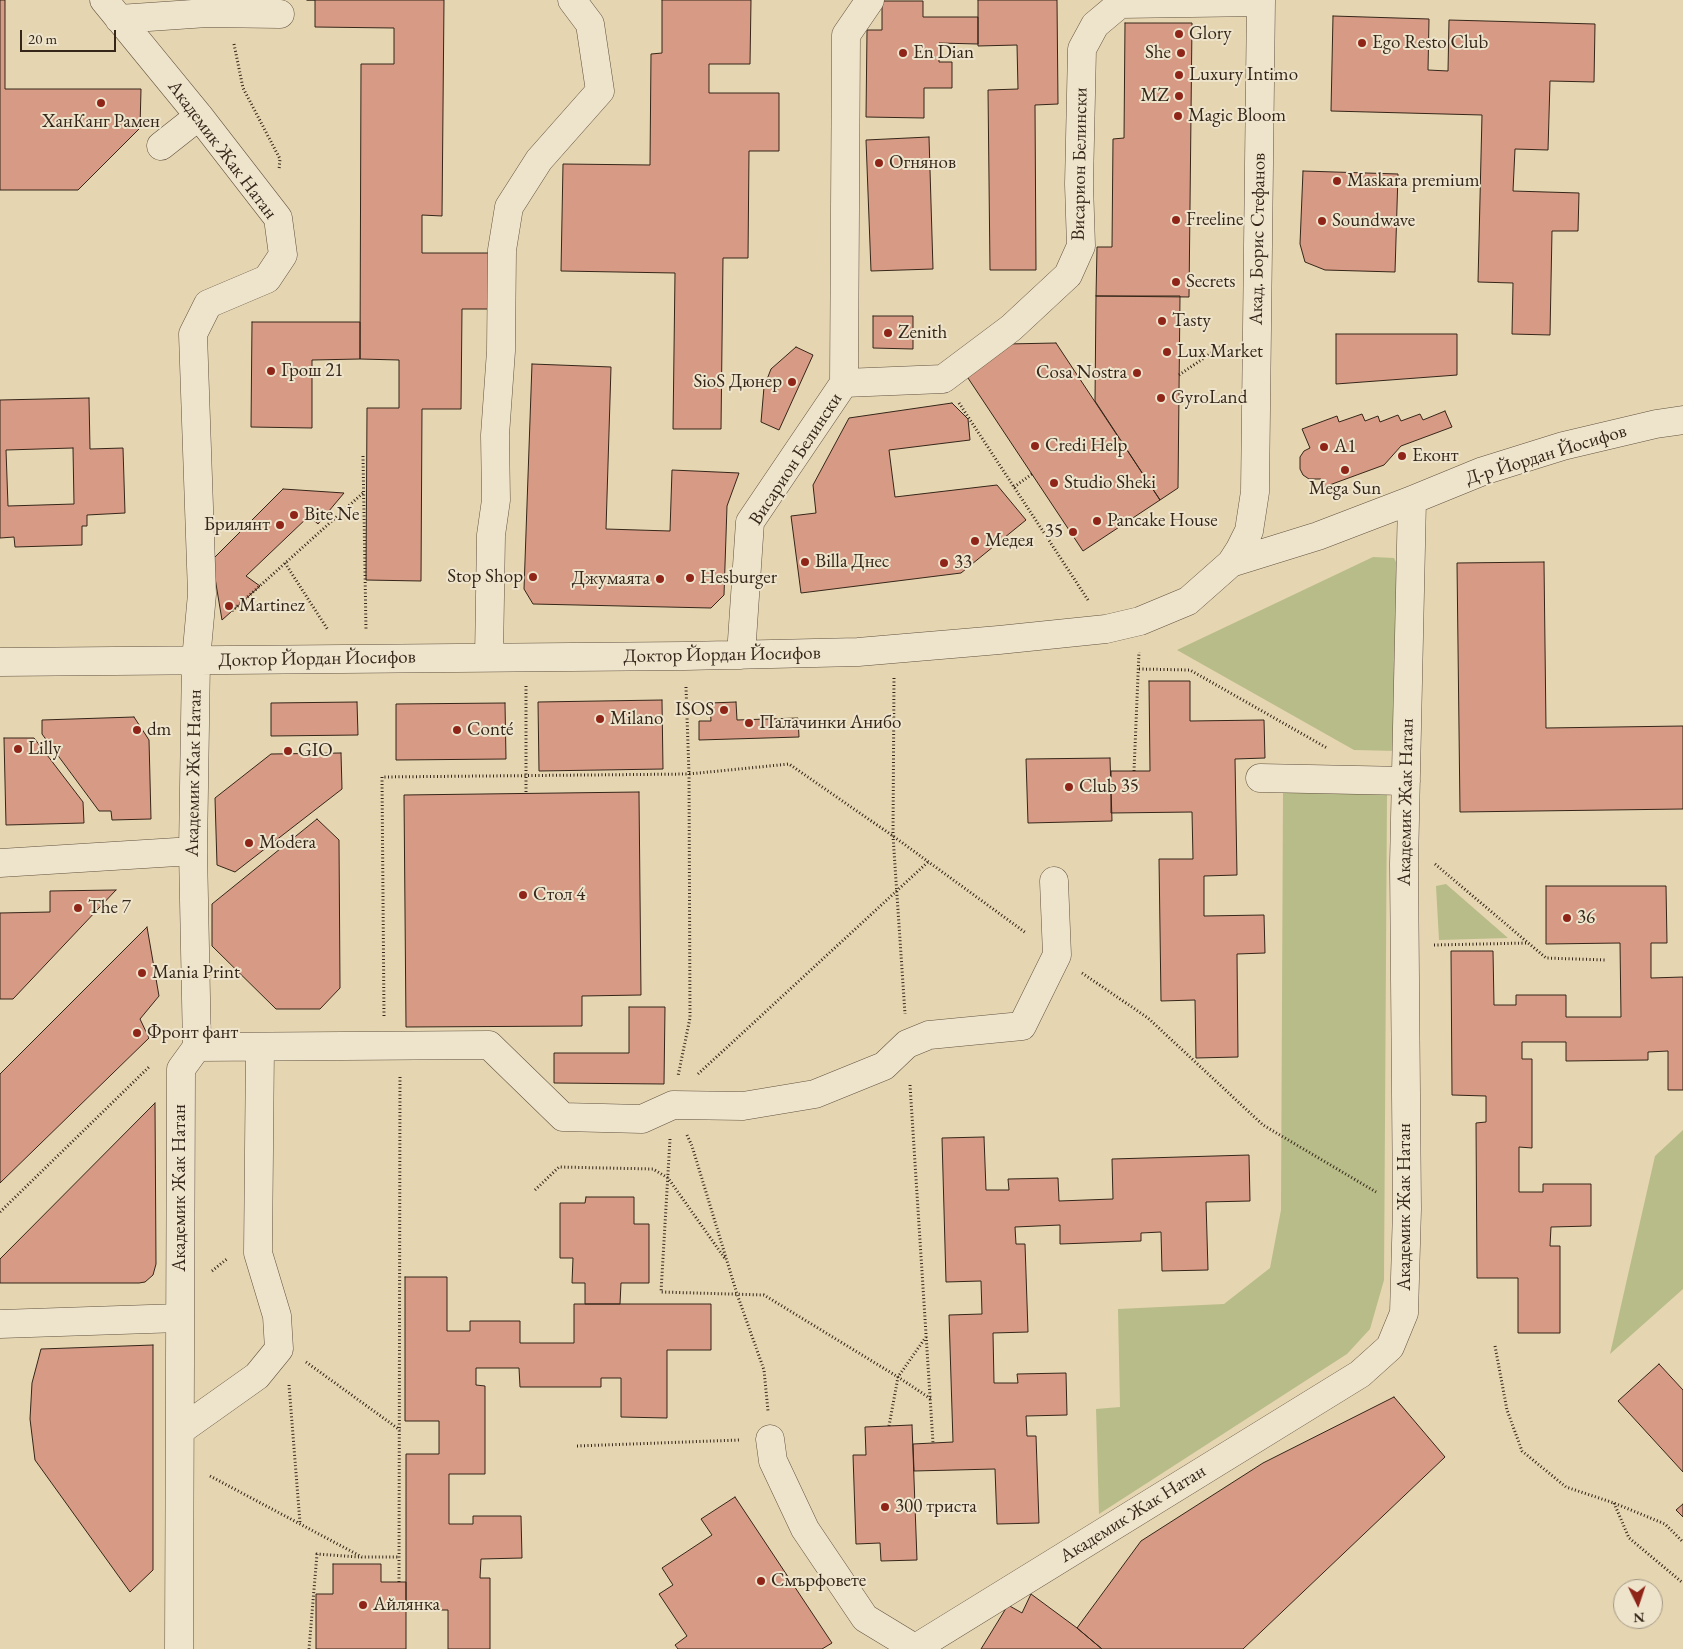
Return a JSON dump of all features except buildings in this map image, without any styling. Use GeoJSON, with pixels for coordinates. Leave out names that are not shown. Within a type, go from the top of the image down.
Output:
{"type":"FeatureCollection","features":[{"type":"Feature","properties":{"kind":"street"},"geometry":{"type":"LineString","coordinates":[[489,657],[491,534],[496,500],[495,435],[501,351],[502,250],[509,207],[539,160],[600,91],[590,24],[572,0]]}},
{"type":"Feature","properties":{"kind":"street","name":"Висарион Белински"},"geometry":{"type":"LineString","coordinates":[[741,655],[750,522],[844,383],[846,35],[870,0]]}},
{"type":"Feature","properties":{"kind":"street","name":"Висарион Белински"},"geometry":{"type":"LineString","coordinates":[[844,383],[943,379],[1011,328],[1068,275],[1081,246],[1079,184],[1082,49],[1095,25],[1120,4],[1261,1]]}},
{"type":"Feature","properties":{"kind":"street","name":"Акад. Борис Стефанов"},"geometry":{"type":"LineString","coordinates":[[1231,563],[1249,531],[1255,492],[1261,1]]}},
{"type":"Feature","properties":{"kind":"street"},"geometry":{"type":"LineString","coordinates":[[111,9],[280,14]]}},
{"type":"Feature","properties":{"kind":"street","name":"Академик Жак Натан"},"geometry":{"type":"LineString","coordinates":[[111,9],[199,116],[278,218],[283,254],[267,279],[208,304],[193,334],[202,594],[197,652],[193,852],[197,1047],[181,1069],[179,1649]]}},
{"type":"Feature","properties":{"kind":"street"},"geometry":{"type":"LineString","coordinates":[[161,146],[199,116]]}},
{"type":"Feature","properties":{"kind":"street","name":"Д-р Йордан Йосифов"},"geometry":{"type":"LineString","coordinates":[[1412,500],[1483,471],[1563,446],[1656,424],[1683,420]]}},
{"type":"Feature","properties":{"kind":"street","name":"Доктор Йордан Йосифов"},"geometry":{"type":"LineString","coordinates":[[0,662],[197,652],[357,658],[685,656],[858,652],[999,640],[1106,628],[1140,621],[1188,601],[1231,563],[1318,536],[1412,500]]}},
{"type":"Feature","properties":{"kind":"street","name":"Академик Жак Натан"},"geometry":{"type":"LineString","coordinates":[[915,1649],[1360,1374],[1390,1347],[1404,1314],[1407,1209],[1404,864],[1412,500]]}},
{"type":"Feature","properties":{"kind":"street"},"geometry":{"type":"LineString","coordinates":[[1260,778],[1406,781]]}},
{"type":"Feature","properties":{"kind":"street"},"geometry":{"type":"LineString","coordinates":[[0,863],[193,852]]}},
{"type":"Feature","properties":{"kind":"street"},"geometry":{"type":"LineString","coordinates":[[197,1047],[489,1045],[563,1117],[642,1119],[673,1105],[743,1106],[815,1094],[884,1066],[907,1044],[928,1034],[1022,1026],[1057,955],[1054,881]]}},
{"type":"Feature","properties":{"kind":"street"},"geometry":{"type":"LineString","coordinates":[[181,1430],[257,1376],[279,1349],[277,1316],[258,1253],[260,1047]]}},
{"type":"Feature","properties":{"kind":"street"},"geometry":{"type":"LineString","coordinates":[[0,1324],[180,1318]]}},
{"type":"Feature","properties":{"kind":"street"},"geometry":{"type":"LineString","coordinates":[[770,1439],[773,1461],[805,1529],[865,1618],[915,1649]]}},
{"type":"Feature","properties":{"kind":"path"},"geometry":{"type":"LineString","coordinates":[[207,13],[234,44],[243,88],[280,159],[278,218]]}},
{"type":"Feature","properties":{"kind":"path"},"geometry":{"type":"LineString","coordinates":[[1179,375],[1257,321]]}},
{"type":"Feature","properties":{"kind":"path"},"geometry":{"type":"LineString","coordinates":[[943,379],[1106,628]]}},
{"type":"Feature","properties":{"kind":"path"},"geometry":{"type":"LineString","coordinates":[[357,658],[363,456]]}},
{"type":"Feature","properties":{"kind":"path"},"geometry":{"type":"LineString","coordinates":[[1014,487],[1032,474]]}},
{"type":"Feature","properties":{"kind":"path"},"geometry":{"type":"LineString","coordinates":[[197,652],[285,563],[363,493]]}},
{"type":"Feature","properties":{"kind":"path"},"geometry":{"type":"LineString","coordinates":[[285,563],[357,658]]}},
{"type":"Feature","properties":{"kind":"path"},"geometry":{"type":"LineString","coordinates":[[1134,771],[1140,621]]}},
{"type":"Feature","properties":{"kind":"path"},"geometry":{"type":"LineString","coordinates":[[895,649],[892,836],[905,1014]]}},
{"type":"Feature","properties":{"kind":"path"},"geometry":{"type":"LineString","coordinates":[[685,656],[689,774],[690,1018],[673,1105],[661,1292],[764,1295],[931,1398]]}},
{"type":"Feature","properties":{"kind":"path"},"geometry":{"type":"LineString","coordinates":[[526,657],[526,793]]}},
{"type":"Feature","properties":{"kind":"path"},"geometry":{"type":"LineString","coordinates":[[1138,669],[1190,670],[1311,739]]}},
{"type":"Feature","properties":{"kind":"path"},"geometry":{"type":"LineString","coordinates":[[399,1582],[400,1430],[392,1046],[382,777],[689,774],[789,764],[1148,1018],[1262,1125],[1407,1209]]}},
{"type":"Feature","properties":{"kind":"path"},"geometry":{"type":"LineString","coordinates":[[673,1105],[686,1085],[928,862]]}},
{"type":"Feature","properties":{"kind":"path"},"geometry":{"type":"LineString","coordinates":[[1435,864],[1546,958],[1606,960]]}},
{"type":"Feature","properties":{"kind":"path"},"geometry":{"type":"LineString","coordinates":[[1405,946],[1529,943]]}},
{"type":"Feature","properties":{"kind":"path"},"geometry":{"type":"LineString","coordinates":[[0,1212],[155,1061]]}},
{"type":"Feature","properties":{"kind":"path"},"geometry":{"type":"LineString","coordinates":[[910,1096],[933,1443]]}},
{"type":"Feature","properties":{"kind":"path"},"geometry":{"type":"LineString","coordinates":[[577,1446],[770,1439],[764,1370],[737,1294],[692,1146],[673,1105]]}},
{"type":"Feature","properties":{"kind":"path"},"geometry":{"type":"LineString","coordinates":[[536,1190],[559,1168],[653,1170],[668,1178],[728,1263]]}},
{"type":"Feature","properties":{"kind":"path"},"geometry":{"type":"LineString","coordinates":[[207,1278],[212,1270],[258,1235]]}},
{"type":"Feature","properties":{"kind":"path"},"geometry":{"type":"LineString","coordinates":[[889,1426],[898,1377],[927,1336]]}},
{"type":"Feature","properties":{"kind":"path"},"geometry":{"type":"LineString","coordinates":[[1494,1346],[1507,1410],[1522,1451],[1566,1487],[1614,1503],[1665,1524],[1683,1542]]}},
{"type":"Feature","properties":{"kind":"path"},"geometry":{"type":"LineString","coordinates":[[279,1349],[304,1360],[400,1430]]}},
{"type":"Feature","properties":{"kind":"path"},"geometry":{"type":"LineString","coordinates":[[279,1349],[289,1375],[300,1524]]}},
{"type":"Feature","properties":{"kind":"path"},"geometry":{"type":"LineString","coordinates":[[181,1460],[362,1557]]}},
{"type":"Feature","properties":{"kind":"path"},"geometry":{"type":"LineString","coordinates":[[1614,1503],[1628,1538],[1683,1583]]}},
{"type":"Feature","properties":{"kind":"path"},"geometry":{"type":"LineString","coordinates":[[309,1649],[317,1554],[400,1557]]}},
{"type":"Feature","properties":{"kind":"green space"},"geometry":{"type":"Polygon","coordinates":[[[1373,557],[1394,558],[1402,574],[1398,751],[1354,750],[1177,650],[1373,557]]]}},
{"type":"Feature","properties":{"kind":"green space"},"geometry":{"type":"Polygon","coordinates":[[[1283,791],[1387,793],[1384,1280],[1370,1329],[1347,1354],[1099,1514],[1096,1409],[1120,1407],[1118,1309],[1224,1304],[1270,1268],[1281,1210],[1283,791]]]}},
{"type":"Feature","properties":{"kind":"green space"},"geometry":{"type":"Polygon","coordinates":[[[1446,884],[1508,938],[1439,940],[1436,886],[1446,884]]]}},
{"type":"Feature","properties":{"kind":"green space"},"geometry":{"type":"Polygon","coordinates":[[[1683,1130],[1683,1289],[1610,1354],[1655,1156],[1683,1130]]]}},
{"type":"Feature","properties":{"kind":"place","name":"Glory"},"geometry":{"type":"Point","coordinates":[1179,34]}},
{"type":"Feature","properties":{"kind":"place","name":"Ego Resto Club"},"geometry":{"type":"Point","coordinates":[1362,43]}},
{"type":"Feature","properties":{"kind":"place","name":"En Dian"},"geometry":{"type":"Point","coordinates":[903,53]}},
{"type":"Feature","properties":{"kind":"place","name":"She"},"geometry":{"type":"Point","coordinates":[1181,53]}},
{"type":"Feature","properties":{"kind":"place","name":"Luxury Intimo"},"geometry":{"type":"Point","coordinates":[1179,75]}},
{"type":"Feature","properties":{"kind":"place","name":"MZ"},"geometry":{"type":"Point","coordinates":[1179,96]}},
{"type":"Feature","properties":{"kind":"place","name":"ХанКанг Рамен"},"geometry":{"type":"Point","coordinates":[101,103]}},
{"type":"Feature","properties":{"kind":"place","name":"Magic Bloom"},"geometry":{"type":"Point","coordinates":[1178,116]}},
{"type":"Feature","properties":{"kind":"place","name":"Огнянов"},"geometry":{"type":"Point","coordinates":[879,163]}},
{"type":"Feature","properties":{"kind":"place","name":"Maskara premium"},"geometry":{"type":"Point","coordinates":[1337,181]}},
{"type":"Feature","properties":{"kind":"place","name":"Freeline"},"geometry":{"type":"Point","coordinates":[1176,220]}},
{"type":"Feature","properties":{"kind":"place","name":"Soundwave"},"geometry":{"type":"Point","coordinates":[1322,221]}},
{"type":"Feature","properties":{"kind":"place","name":"Secrets"},"geometry":{"type":"Point","coordinates":[1176,282]}},
{"type":"Feature","properties":{"kind":"place","name":"Tasty"},"geometry":{"type":"Point","coordinates":[1162,321]}},
{"type":"Feature","properties":{"kind":"place","name":"Zenith"},"geometry":{"type":"Point","coordinates":[888,333]}},
{"type":"Feature","properties":{"kind":"place","name":"Lux Market"},"geometry":{"type":"Point","coordinates":[1167,352]}},
{"type":"Feature","properties":{"kind":"place","name":"Грош 21"},"geometry":{"type":"Point","coordinates":[271,371]}},
{"type":"Feature","properties":{"kind":"place","name":"Cosa Nostra"},"geometry":{"type":"Point","coordinates":[1137,373]}},
{"type":"Feature","properties":{"kind":"place","name":"SioS Дюнер"},"geometry":{"type":"Point","coordinates":[792,382]}},
{"type":"Feature","properties":{"kind":"place","name":"GyroLand"},"geometry":{"type":"Point","coordinates":[1161,398]}},
{"type":"Feature","properties":{"kind":"place","name":"Credi Help"},"geometry":{"type":"Point","coordinates":[1035,446]}},
{"type":"Feature","properties":{"kind":"place","name":"A1"},"geometry":{"type":"Point","coordinates":[1324,447]}},
{"type":"Feature","properties":{"kind":"place","name":"Еконт"},"geometry":{"type":"Point","coordinates":[1402,456]}},
{"type":"Feature","properties":{"kind":"place","name":"Mega Sun"},"geometry":{"type":"Point","coordinates":[1345,470]}},
{"type":"Feature","properties":{"kind":"place","name":"Studio Sheki"},"geometry":{"type":"Point","coordinates":[1054,483]}},
{"type":"Feature","properties":{"kind":"place","name":"Bite Ne"},"geometry":{"type":"Point","coordinates":[294,515]}},
{"type":"Feature","properties":{"kind":"place","name":"Pancake House"},"geometry":{"type":"Point","coordinates":[1097,521]}},
{"type":"Feature","properties":{"kind":"place","name":"Брилянт"},"geometry":{"type":"Point","coordinates":[280,525]}},
{"type":"Feature","properties":{"kind":"place","name":"35"},"geometry":{"type":"Point","coordinates":[1073,532]}},
{"type":"Feature","properties":{"kind":"place","name":"Медея"},"geometry":{"type":"Point","coordinates":[975,541]}},
{"type":"Feature","properties":{"kind":"place","name":"Billa Днес"},"geometry":{"type":"Point","coordinates":[805,562]}},
{"type":"Feature","properties":{"kind":"place","name":"33"},"geometry":{"type":"Point","coordinates":[944,563]}},
{"type":"Feature","properties":{"kind":"place","name":"Stop Shop"},"geometry":{"type":"Point","coordinates":[533,577]}},
{"type":"Feature","properties":{"kind":"place","name":"Hesburger"},"geometry":{"type":"Point","coordinates":[690,578]}},
{"type":"Feature","properties":{"kind":"place","name":"Джумаята"},"geometry":{"type":"Point","coordinates":[660,579]}},
{"type":"Feature","properties":{"kind":"place","name":"Martinez"},"geometry":{"type":"Point","coordinates":[229,606]}},
{"type":"Feature","properties":{"kind":"place","name":"ISOS"},"geometry":{"type":"Point","coordinates":[724,710]}},
{"type":"Feature","properties":{"kind":"place","name":"Milano"},"geometry":{"type":"Point","coordinates":[600,719]}},
{"type":"Feature","properties":{"kind":"place","name":"Палачинки Анибо"},"geometry":{"type":"Point","coordinates":[749,723]}},
{"type":"Feature","properties":{"kind":"place","name":"dm"},"geometry":{"type":"Point","coordinates":[137,730]}},
{"type":"Feature","properties":{"kind":"place","name":"Conté"},"geometry":{"type":"Point","coordinates":[457,730]}},
{"type":"Feature","properties":{"kind":"place","name":"Lilly"},"geometry":{"type":"Point","coordinates":[18,749]}},
{"type":"Feature","properties":{"kind":"place","name":"GIO"},"geometry":{"type":"Point","coordinates":[288,751]}},
{"type":"Feature","properties":{"kind":"place","name":"Club 35"},"geometry":{"type":"Point","coordinates":[1069,787]}},
{"type":"Feature","properties":{"kind":"place","name":"Modera"},"geometry":{"type":"Point","coordinates":[249,843]}},
{"type":"Feature","properties":{"kind":"place","name":"Стол 4"},"geometry":{"type":"Point","coordinates":[523,895]}},
{"type":"Feature","properties":{"kind":"place","name":"The 7"},"geometry":{"type":"Point","coordinates":[78,908]}},
{"type":"Feature","properties":{"kind":"place","name":"36"},"geometry":{"type":"Point","coordinates":[1567,918]}},
{"type":"Feature","properties":{"kind":"place","name":"Mania Print"},"geometry":{"type":"Point","coordinates":[142,973]}},
{"type":"Feature","properties":{"kind":"place","name":"Фронт фант"},"geometry":{"type":"Point","coordinates":[137,1033]}},
{"type":"Feature","properties":{"kind":"place","name":"300 триста"},"geometry":{"type":"Point","coordinates":[885,1507]}},
{"type":"Feature","properties":{"kind":"place","name":"Смърфовете"},"geometry":{"type":"Point","coordinates":[761,1581]}},
{"type":"Feature","properties":{"kind":"place","name":"Айлянка"},"geometry":{"type":"Point","coordinates":[363,1605]}}]}
